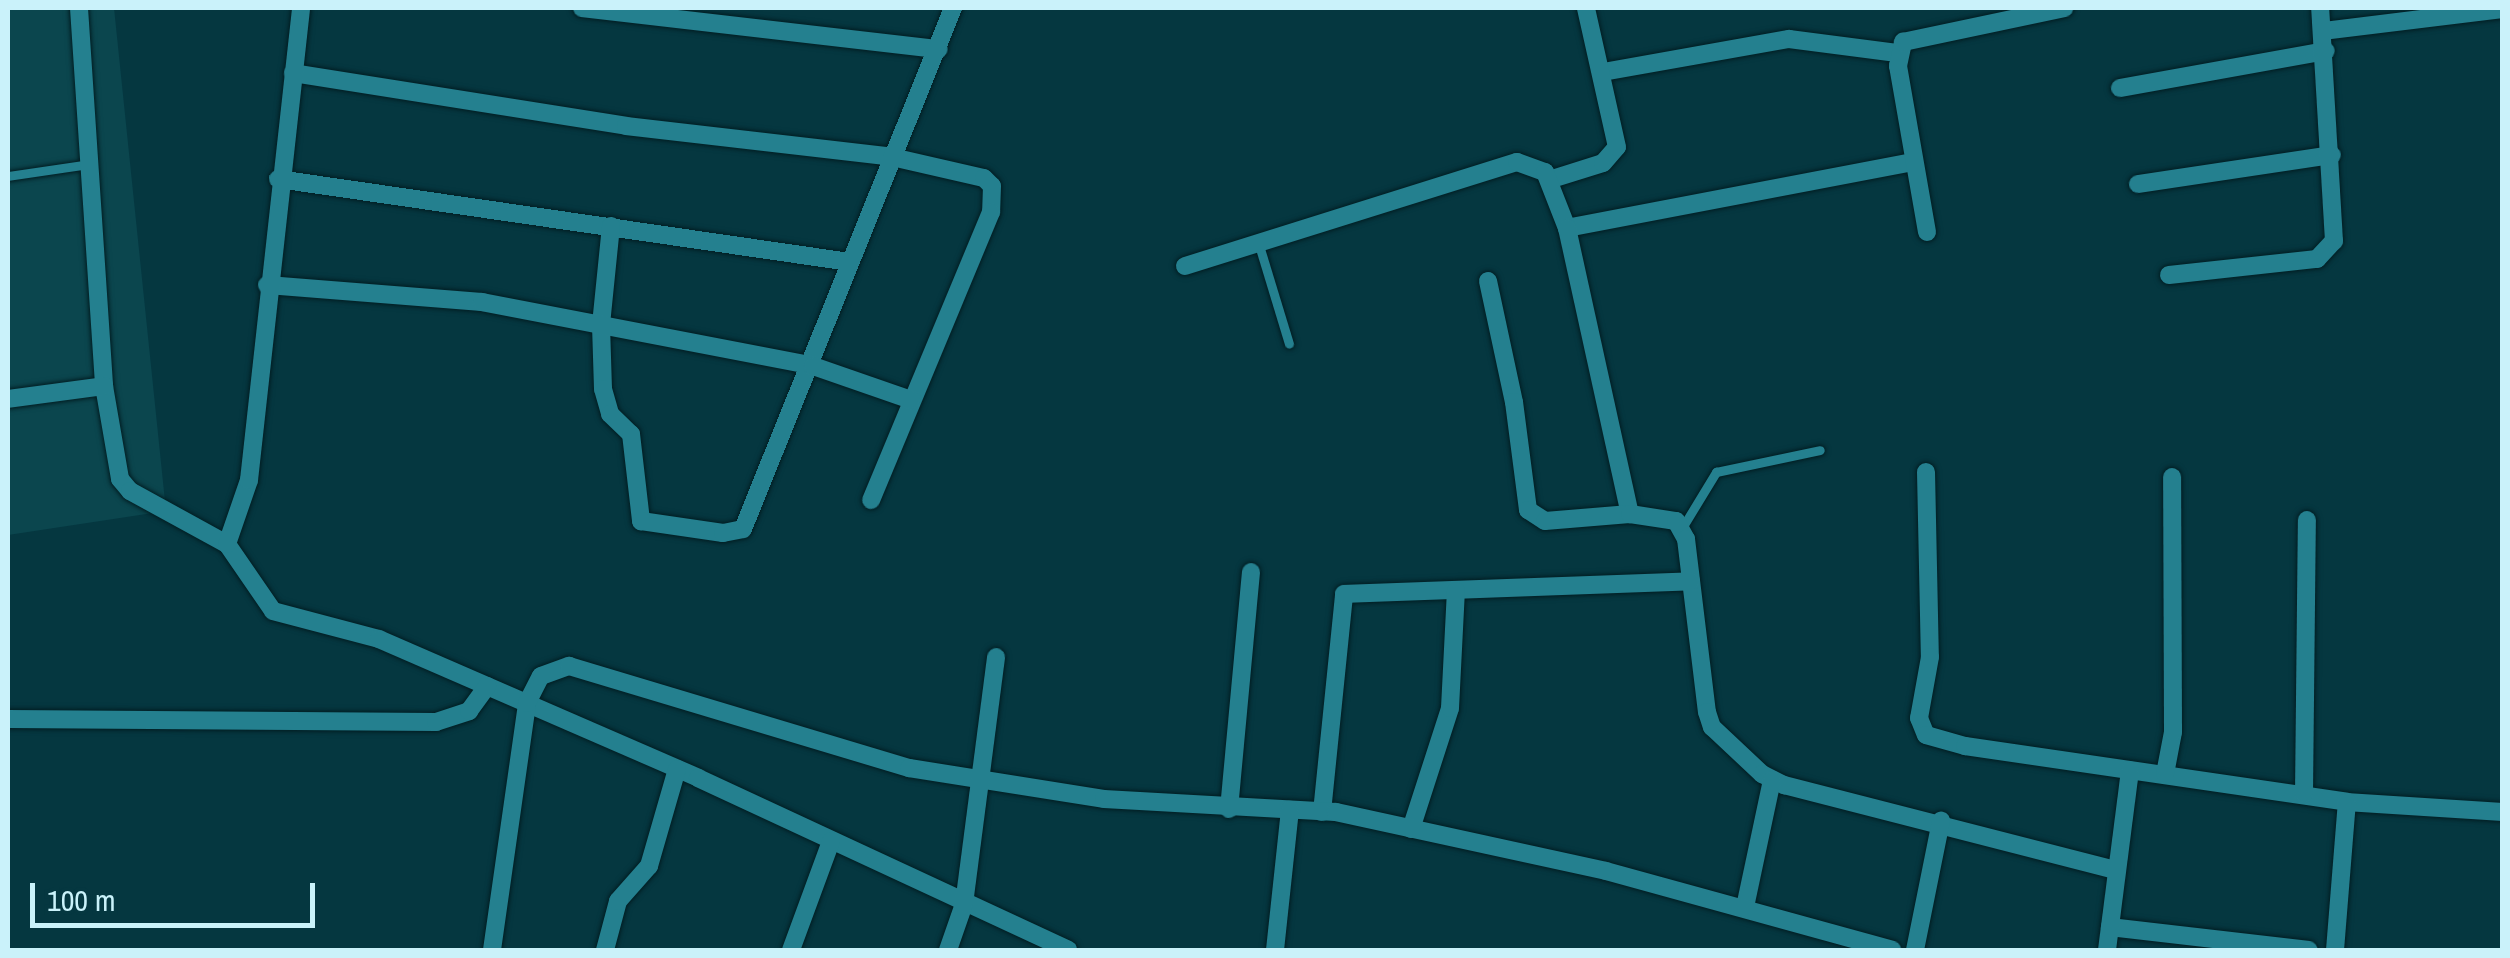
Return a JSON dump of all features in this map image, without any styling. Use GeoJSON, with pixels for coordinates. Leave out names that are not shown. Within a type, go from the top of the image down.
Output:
{"type":"FeatureCollection","features":[{"type":"Feature","properties":{"kind":"street"},"geometry":{"type":"LineString","coordinates":[[80,8],[104,386],[120,479],[130,491],[227,544],[273,612],[379,639],[677,768],[1068,950]]}},
{"type":"Feature","properties":{"kind":"street"},"geometry":{"type":"LineString","coordinates":[[227,544],[249,480],[278,178],[302,8]]}},
{"type":"Feature","properties":{"kind":"street"},"geometry":{"type":"LineString","coordinates":[[582,8],[938,49]]}},
{"type":"Feature","properties":{"kind":"street"},"geometry":{"type":"LineString","coordinates":[[611,226],[600,326],[605,402],[631,434],[637,511],[650,525],[743,529],[813,366],[850,262],[953,8]]}},
{"type":"Feature","properties":{"kind":"street"},"geometry":{"type":"LineString","coordinates":[[1184,266],[1259,246],[1517,162],[1552,178],[1613,157],[1617,136],[1586,8]]}},
{"type":"Feature","properties":{"kind":"street"},"geometry":{"type":"LineString","coordinates":[[1897,53],[1912,37],[2064,8]]}},
{"type":"Feature","properties":{"kind":"street"},"geometry":{"type":"LineString","coordinates":[[2168,275],[2326,254],[2336,225],[2320,8]]}},
{"type":"Feature","properties":{"kind":"street"},"geometry":{"type":"LineString","coordinates":[[2323,31],[2502,10]]}},
{"type":"Feature","properties":{"kind":"street"},"geometry":{"type":"LineString","coordinates":[[1602,72],[1789,39],[1897,53]]}},
{"type":"Feature","properties":{"kind":"street"},"geometry":{"type":"LineString","coordinates":[[2120,88],[2326,51]]}},
{"type":"Feature","properties":{"kind":"street"},"geometry":{"type":"LineString","coordinates":[[1897,53],[1927,232]]}},
{"type":"Feature","properties":{"kind":"street"},"geometry":{"type":"LineString","coordinates":[[293,73],[626,126],[892,157],[984,178],[994,198],[872,500]]}},
{"type":"Feature","properties":{"kind":"street"},"geometry":{"type":"LineString","coordinates":[[2138,184],[2332,156]]}},
{"type":"Feature","properties":{"kind":"street"},"geometry":{"type":"LineString","coordinates":[[1566,228],[1914,162]]}},
{"type":"Feature","properties":{"kind":"street"},"geometry":{"type":"LineString","coordinates":[[278,178],[850,262]]}},
{"type":"Feature","properties":{"kind":"street"},"geometry":{"type":"LineString","coordinates":[[1552,178],[1630,514]]}},
{"type":"Feature","properties":{"kind":"street"},"geometry":{"type":"LineString","coordinates":[[1488,281],[1511,382],[1528,510],[1546,520],[1630,514],[1668,516],[1682,528],[1712,726],[1772,780],[2116,870]]}},
{"type":"Feature","properties":{"kind":"street"},"geometry":{"type":"LineString","coordinates":[[268,285],[468,300],[813,366],[911,400]]}},
{"type":"Feature","properties":{"kind":"street"},"geometry":{"type":"LineString","coordinates":[[8,399],[104,386]]}},
{"type":"Feature","properties":{"kind":"street"},"geometry":{"type":"LineString","coordinates":[[1926,472],[1930,656],[1921,728],[1964,746],[2347,802],[2502,812]]}},
{"type":"Feature","properties":{"kind":"street"},"geometry":{"type":"LineString","coordinates":[[2166,774],[2174,732],[2172,476]]}},
{"type":"Feature","properties":{"kind":"street"},"geometry":{"type":"LineString","coordinates":[[2304,794],[2307,520]]}},
{"type":"Feature","properties":{"kind":"street"},"geometry":{"type":"LineString","coordinates":[[1229,809],[1250,572]]}},
{"type":"Feature","properties":{"kind":"street"},"geometry":{"type":"LineString","coordinates":[[1322,812],[1340,602],[1352,591],[1456,591],[1691,581]]}},
{"type":"Feature","properties":{"kind":"street"},"geometry":{"type":"LineString","coordinates":[[1411,830],[1450,708],[1456,591]]}},
{"type":"Feature","properties":{"kind":"street"},"geometry":{"type":"LineString","coordinates":[[948,950],[964,904],[996,657]]}},
{"type":"Feature","properties":{"kind":"street"},"geometry":{"type":"LineString","coordinates":[[492,950],[527,702],[541,676],[569,666],[894,764],[982,780],[1229,809],[1322,812],[1746,907],[1892,950]]}},
{"type":"Feature","properties":{"kind":"street"},"geometry":{"type":"LineString","coordinates":[[8,719],[436,722],[470,711],[487,686]]}},
{"type":"Feature","properties":{"kind":"street"},"geometry":{"type":"LineString","coordinates":[[605,950],[618,900],[649,866],[677,768]]}},
{"type":"Feature","properties":{"kind":"street"},"geometry":{"type":"LineString","coordinates":[[2107,950],[2130,770]]}},
{"type":"Feature","properties":{"kind":"street"},"geometry":{"type":"LineString","coordinates":[[1746,907],[1772,780]]}},
{"type":"Feature","properties":{"kind":"street"},"geometry":{"type":"LineString","coordinates":[[2335,950],[2347,802]]}},
{"type":"Feature","properties":{"kind":"street"},"geometry":{"type":"LineString","coordinates":[[1275,950],[1290,810]]}},
{"type":"Feature","properties":{"kind":"street"},"geometry":{"type":"LineString","coordinates":[[1914,950],[1942,822]]}},
{"type":"Feature","properties":{"kind":"street"},"geometry":{"type":"LineString","coordinates":[[790,950],[831,841]]}},
{"type":"Feature","properties":{"kind":"street"},"geometry":{"type":"LineString","coordinates":[[2110,927],[2309,950]]}},
{"type":"Feature","properties":{"kind":"lane"},"geometry":{"type":"LineString","coordinates":[[8,176],[92,164]]}},
{"type":"Feature","properties":{"kind":"lane"},"geometry":{"type":"LineString","coordinates":[[1259,246],[1289,344]]}},
{"type":"Feature","properties":{"kind":"lane"},"geometry":{"type":"LineString","coordinates":[[1682,528],[1716,472],[1820,450]]}},
{"type":"Feature","properties":{"kind":"shaded area"},"geometry":{"type":"Polygon","coordinates":[[[8,8],[114,8],[166,511],[8,535],[8,8]]]}}]}
